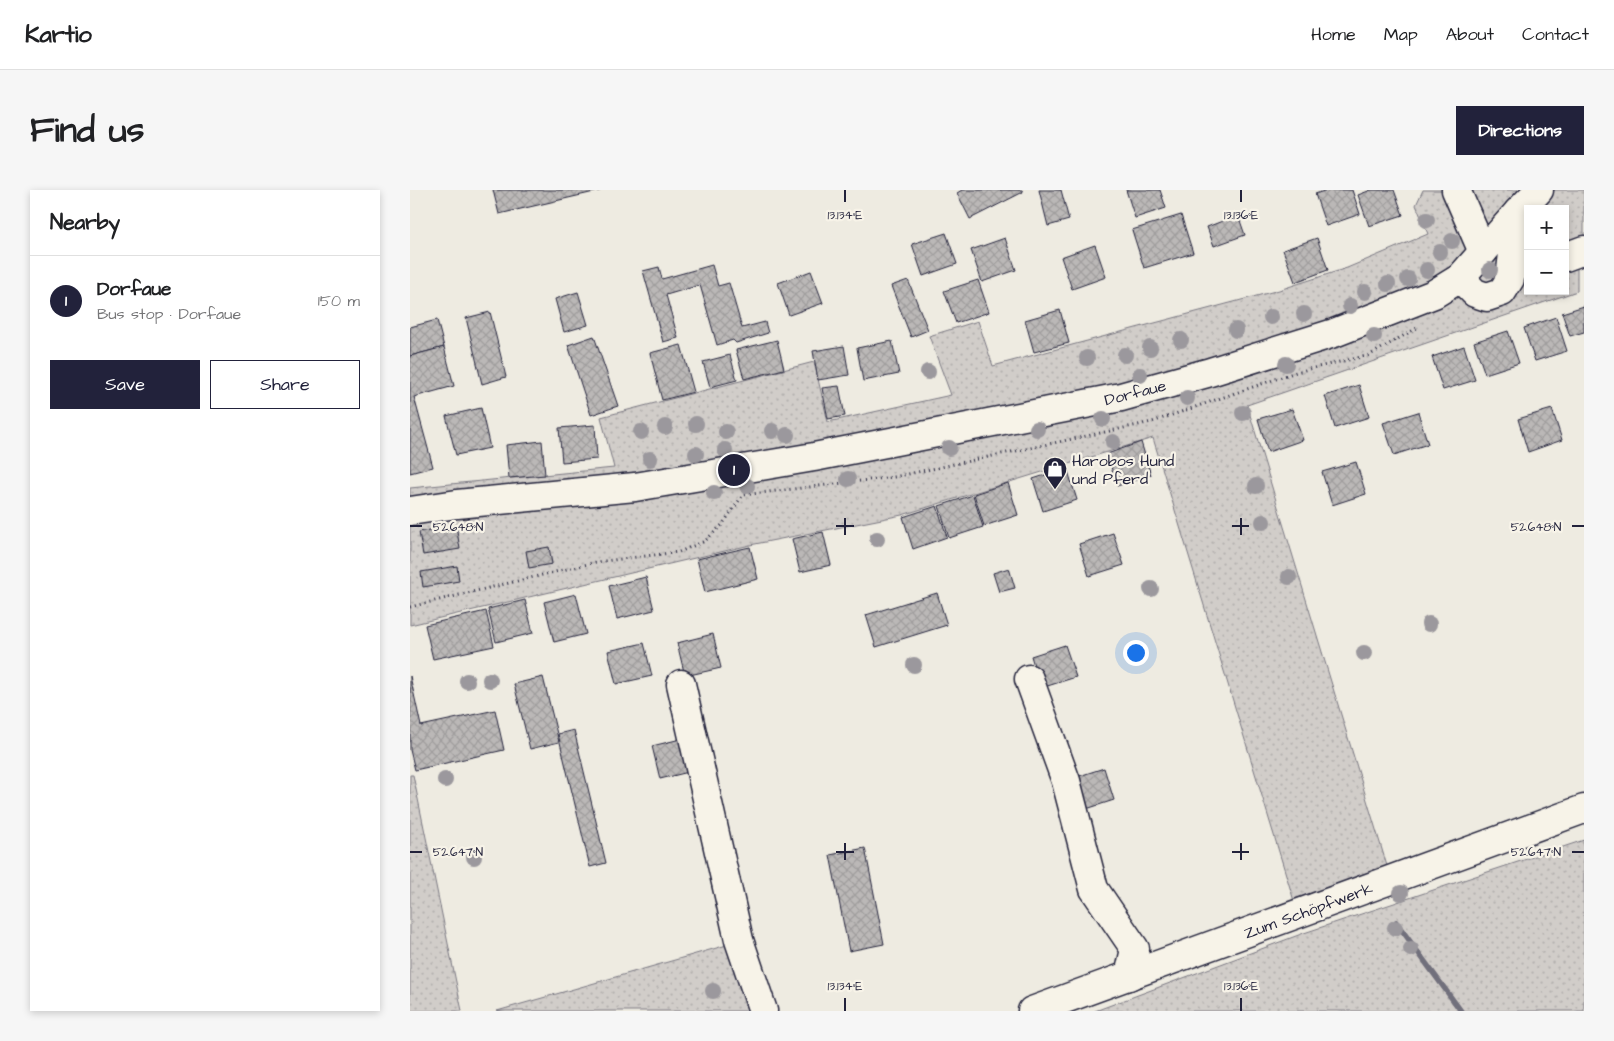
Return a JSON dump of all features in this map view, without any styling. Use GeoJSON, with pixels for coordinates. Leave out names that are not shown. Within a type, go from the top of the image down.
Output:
{"type":"FeatureCollection","features":[{"type":"Feature","properties":{"kind":"street"},"geometry":{"type":"LineString","coordinates":[[1456,190],[1483,252]]}},
{"type":"Feature","properties":{"kind":"street","name":"Dorfaue"},"geometry":{"type":"LineString","coordinates":[[410,511],[458,504],[635,487],[814,457],[1121,397],[1207,373],[1334,333],[1434,294],[1460,278],[1539,190]]}},
{"type":"Feature","properties":{"kind":"street"},"geometry":{"type":"LineString","coordinates":[[1460,278],[1475,293],[1487,297],[1502,292],[1519,276],[1518,212]]}},
{"type":"Feature","properties":{"kind":"street"},"geometry":{"type":"LineString","coordinates":[[1569,256],[1584,250]]}},
{"type":"Feature","properties":{"kind":"street"},"geometry":{"type":"LineString","coordinates":[[1029,679],[1066,781],[1094,889],[1135,949],[1129,976]]}},
{"type":"Feature","properties":{"kind":"street"},"geometry":{"type":"LineString","coordinates":[[682,684],[739,940],[763,1011]]}},
{"type":"Feature","properties":{"kind":"street","name":"Zum Schöpfwerk"},"geometry":{"type":"LineString","coordinates":[[1032,1011],[1584,809]]}},
{"type":"Feature","properties":{"kind":"path"},"geometry":{"type":"LineString","coordinates":[[410,607],[596,562],[679,552],[705,541],[722,525],[743,495],[894,477],[1152,422],[1296,372],[1370,355],[1421,325]]}},
{"type":"Feature","properties":{"kind":"shaded area"},"geometry":{"type":"Polygon","coordinates":[[[1423,190],[1584,190],[1584,260],[1577,264],[1577,291],[1569,294],[1569,205],[1524,205],[1524,295],[1565,295],[1247,405],[1387,866],[1294,901],[1153,438],[902,515],[750,545],[410,625],[410,488],[614,468],[601,417],[814,362],[828,422],[951,395],[929,336],[978,321],[993,366],[1279,290],[1347,268],[1428,234],[1416,205],[1423,190]]]}},
{"type":"Feature","properties":{"kind":"shaded area"},"geometry":{"type":"Polygon","coordinates":[[[410,775],[413,775],[462,1011],[410,1011],[410,775]]]}},
{"type":"Feature","properties":{"kind":"shaded area"},"geometry":{"type":"Polygon","coordinates":[[[1584,840],[1584,1011],[1095,1011],[1304,933],[1584,840]]]}},
{"type":"Feature","properties":{"kind":"shaded area"},"geometry":{"type":"Polygon","coordinates":[[[734,943],[751,1011],[497,1011],[734,943]]]}},
{"type":"Feature","properties":{"kind":"building"},"geometry":{"type":"Polygon","coordinates":[[[493,190],[603,190],[499,214],[493,190]]]}},
{"type":"Feature","properties":{"kind":"building"},"geometry":{"type":"Polygon","coordinates":[[[962,190],[1022,190],[1023,192],[970,219],[957,193],[962,190]]]}},
{"type":"Feature","properties":{"kind":"building"},"geometry":{"type":"Polygon","coordinates":[[[1039,190],[1061,190],[1069,220],[1048,226],[1039,190]]]}},
{"type":"Feature","properties":{"kind":"building"},"geometry":{"type":"Polygon","coordinates":[[[1126,190],[1160,190],[1166,208],[1135,218],[1126,190]]]}},
{"type":"Feature","properties":{"kind":"building"},"geometry":{"type":"Polygon","coordinates":[[[1327,190],[1352,190],[1360,214],[1326,226],[1315,194],[1327,190]]]}},
{"type":"Feature","properties":{"kind":"building"},"geometry":{"type":"Polygon","coordinates":[[[1371,190],[1394,190],[1403,215],[1369,226],[1358,195],[1371,190]]]}},
{"type":"Feature","properties":{"kind":"building"},"geometry":{"type":"Polygon","coordinates":[[[1181,215],[1193,253],[1144,268],[1132,230],[1181,215]]]}},
{"type":"Feature","properties":{"kind":"building"},"geometry":{"type":"Polygon","coordinates":[[[1238,215],[1245,235],[1214,246],[1207,227],[1238,215]]]}},
{"type":"Feature","properties":{"kind":"building"},"geometry":{"type":"Polygon","coordinates":[[[946,233],[957,264],[923,276],[912,244],[946,233]]]}},
{"type":"Feature","properties":{"kind":"building"},"geometry":{"type":"Polygon","coordinates":[[[1005,238],[1016,270],[982,282],[971,250],[1005,238]]]}},
{"type":"Feature","properties":{"kind":"building"},"geometry":{"type":"Polygon","coordinates":[[[1317,238],[1328,270],[1295,282],[1283,250],[1317,238]]]}},
{"type":"Feature","properties":{"kind":"building"},"geometry":{"type":"Polygon","coordinates":[[[1095,245],[1106,277],[1072,289],[1061,257],[1095,245]]]}},
{"type":"Feature","properties":{"kind":"building"},"geometry":{"type":"Polygon","coordinates":[[[712,265],[718,286],[729,283],[742,328],[765,322],[768,333],[736,343],[733,340],[717,345],[700,285],[666,295],[678,338],[663,342],[643,271],[659,267],[662,279],[712,265]]]}},
{"type":"Feature","properties":{"kind":"building"},"geometry":{"type":"Polygon","coordinates":[[[811,271],[823,303],[789,315],[778,283],[811,271]]]}},
{"type":"Feature","properties":{"kind":"building"},"geometry":{"type":"Polygon","coordinates":[[[908,280],[928,330],[911,337],[891,286],[908,280]]]}},
{"type":"Feature","properties":{"kind":"building"},"geometry":{"type":"Polygon","coordinates":[[[978,280],[989,312],[956,323],[944,291],[978,280]]]}},
{"type":"Feature","properties":{"kind":"building"},"geometry":{"type":"Polygon","coordinates":[[[578,292],[588,325],[564,332],[555,299],[578,292]]]}},
{"type":"Feature","properties":{"kind":"building"},"geometry":{"type":"Polygon","coordinates":[[[1584,306],[1584,332],[1570,336],[1562,313],[1584,306]]]}},
{"type":"Feature","properties":{"kind":"building"},"geometry":{"type":"Polygon","coordinates":[[[1060,310],[1069,343],[1034,352],[1025,320],[1060,310]]]}},
{"type":"Feature","properties":{"kind":"building"},"geometry":{"type":"Polygon","coordinates":[[[490,312],[506,377],[482,384],[466,318],[490,312]]]}},
{"type":"Feature","properties":{"kind":"building"},"geometry":{"type":"Polygon","coordinates":[[[1556,317],[1567,351],[1535,361],[1524,328],[1556,317]]]}},
{"type":"Feature","properties":{"kind":"building"},"geometry":{"type":"Polygon","coordinates":[[[437,320],[444,347],[410,356],[410,327],[437,320]]]}},
{"type":"Feature","properties":{"kind":"building"},"geometry":{"type":"Polygon","coordinates":[[[1508,331],[1519,363],[1485,374],[1474,342],[1508,331]]]}},
{"type":"Feature","properties":{"kind":"building"},"geometry":{"type":"Polygon","coordinates":[[[594,336],[618,406],[591,415],[568,345],[594,336]]]}},
{"type":"Feature","properties":{"kind":"building"},"geometry":{"type":"Polygon","coordinates":[[[777,340],[784,369],[744,379],[736,350],[777,340]]]}},
{"type":"Feature","properties":{"kind":"building"},"geometry":{"type":"Polygon","coordinates":[[[892,341],[899,374],[863,381],[857,348],[892,341]]]}},
{"type":"Feature","properties":{"kind":"building"},"geometry":{"type":"Polygon","coordinates":[[[681,345],[694,392],[662,400],[650,353],[681,345]]]}},
{"type":"Feature","properties":{"kind":"building"},"geometry":{"type":"Polygon","coordinates":[[[844,346],[849,375],[818,380],[813,351],[844,346]]]}},
{"type":"Feature","properties":{"kind":"building"},"geometry":{"type":"Polygon","coordinates":[[[1464,346],[1475,380],[1443,390],[1432,357],[1464,346]]]}},
{"type":"Feature","properties":{"kind":"building"},"geometry":{"type":"Polygon","coordinates":[[[444,347],[454,386],[414,397],[433,467],[410,473],[410,356],[444,347]]]}},
{"type":"Feature","properties":{"kind":"building"},"geometry":{"type":"Polygon","coordinates":[[[730,355],[737,380],[710,387],[703,362],[730,355]]]}},
{"type":"Feature","properties":{"kind":"building"},"geometry":{"type":"Polygon","coordinates":[[[1359,385],[1369,417],[1335,428],[1325,396],[1359,385]]]}},
{"type":"Feature","properties":{"kind":"building"},"geometry":{"type":"Polygon","coordinates":[[[839,386],[845,416],[828,419],[822,388],[839,386]]]}},
{"type":"Feature","properties":{"kind":"building"},"geometry":{"type":"Polygon","coordinates":[[[481,408],[490,448],[456,455],[446,416],[481,408]]]}},
{"type":"Feature","properties":{"kind":"building"},"geometry":{"type":"Polygon","coordinates":[[[1292,409],[1303,440],[1268,452],[1258,419],[1292,409]]]}},
{"type":"Feature","properties":{"kind":"building"},"geometry":{"type":"Polygon","coordinates":[[[1552,409],[1562,440],[1528,452],[1518,419],[1552,409]]]}},
{"type":"Feature","properties":{"kind":"building"},"geometry":{"type":"Polygon","coordinates":[[[1418,412],[1428,444],[1394,455],[1383,423],[1418,412]]]}},
{"type":"Feature","properties":{"kind":"building"},"geometry":{"type":"Polygon","coordinates":[[[595,425],[597,459],[562,462],[559,428],[595,425]]]}},
{"type":"Feature","properties":{"kind":"building"},"geometry":{"type":"Polygon","coordinates":[[[542,441],[545,475],[509,478],[506,445],[542,441]]]}},
{"type":"Feature","properties":{"kind":"building"},"geometry":{"type":"Polygon","coordinates":[[[1141,442],[1151,475],[1117,486],[1107,454],[1141,442]]]}},
{"type":"Feature","properties":{"kind":"building"},"geometry":{"type":"Polygon","coordinates":[[[1356,462],[1366,494],[1332,505],[1322,472],[1356,462]]]}},
{"type":"Feature","properties":{"kind":"building","name":"Harobos Hund und Pferd"},"geometry":{"type":"Polygon","coordinates":[[[1067,468],[1077,500],[1043,511],[1033,479],[1067,468]]]}},
{"type":"Feature","properties":{"kind":"building"},"geometry":{"type":"Polygon","coordinates":[[[1008,483],[1018,515],[984,526],[974,494],[1008,483]]]}},
{"type":"Feature","properties":{"kind":"building"},"geometry":{"type":"Polygon","coordinates":[[[973,495],[983,527],[949,538],[939,506],[973,495]]]}},
{"type":"Feature","properties":{"kind":"building"},"geometry":{"type":"Polygon","coordinates":[[[937,506],[947,537],[913,549],[903,517],[937,506]]]}},
{"type":"Feature","properties":{"kind":"building"},"geometry":{"type":"Polygon","coordinates":[[[456,525],[460,549],[423,555],[419,532],[456,525]]]}},
{"type":"Feature","properties":{"kind":"building"},"geometry":{"type":"Polygon","coordinates":[[[823,532],[831,565],[800,572],[792,539],[823,532]]]}},
{"type":"Feature","properties":{"kind":"building"},"geometry":{"type":"Polygon","coordinates":[[[1113,533],[1124,565],[1089,576],[1079,544],[1113,533]]]}},
{"type":"Feature","properties":{"kind":"building"},"geometry":{"type":"Polygon","coordinates":[[[549,547],[552,564],[529,568],[526,551],[549,547]]]}},
{"type":"Feature","properties":{"kind":"building"},"geometry":{"type":"Polygon","coordinates":[[[750,547],[758,579],[705,592],[697,559],[750,547]]]}},
{"type":"Feature","properties":{"kind":"building"},"geometry":{"type":"Polygon","coordinates":[[[457,566],[459,581],[423,587],[421,572],[457,566]]]}},
{"type":"Feature","properties":{"kind":"building"},"geometry":{"type":"Polygon","coordinates":[[[1009,568],[1015,588],[999,592],[993,573],[1009,568]]]}},
{"type":"Feature","properties":{"kind":"building"},"geometry":{"type":"Polygon","coordinates":[[[646,577],[654,610],[617,619],[609,586],[646,577]]]}},
{"type":"Feature","properties":{"kind":"building"},"geometry":{"type":"Polygon","coordinates":[[[937,593],[947,625],[876,647],[866,615],[937,593]]]}},
{"type":"Feature","properties":{"kind":"building"},"geometry":{"type":"Polygon","coordinates":[[[576,594],[586,634],[554,642],[544,602],[576,594]]]}},
{"type":"Feature","properties":{"kind":"building"},"geometry":{"type":"Polygon","coordinates":[[[525,600],[533,633],[496,642],[488,609],[525,600]]]}},
{"type":"Feature","properties":{"kind":"building"},"geometry":{"type":"Polygon","coordinates":[[[486,611],[494,646],[433,659],[425,625],[486,611]]]}},
{"type":"Feature","properties":{"kind":"building"},"geometry":{"type":"Polygon","coordinates":[[[713,634],[721,668],[685,676],[677,643],[713,634]]]}},
{"type":"Feature","properties":{"kind":"building"},"geometry":{"type":"Polygon","coordinates":[[[644,643],[652,676],[616,684],[608,651],[644,643]]]}},
{"type":"Feature","properties":{"kind":"building"},"geometry":{"type":"Polygon","coordinates":[[[1065,645],[1076,677],[1041,688],[1031,656],[1065,645]]]}},
{"type":"Feature","properties":{"kind":"building"},"geometry":{"type":"Polygon","coordinates":[[[410,676],[421,726],[495,710],[504,750],[415,770],[410,750],[410,676]]]}},
{"type":"Feature","properties":{"kind":"building"},"geometry":{"type":"Polygon","coordinates":[[[543,677],[559,742],[530,749],[514,684],[543,677]]]}},
{"type":"Feature","properties":{"kind":"building"},"geometry":{"type":"Polygon","coordinates":[[[574,730],[606,863],[590,867],[558,734],[574,730]]]}},
{"type":"Feature","properties":{"kind":"building"},"geometry":{"type":"Polygon","coordinates":[[[689,737],[697,770],[660,779],[652,746],[689,737]]]}},
{"type":"Feature","properties":{"kind":"building"},"geometry":{"type":"Polygon","coordinates":[[[1104,768],[1114,800],[1080,811],[1070,779],[1104,768]]]}},
{"type":"Feature","properties":{"kind":"building"},"geometry":{"type":"Polygon","coordinates":[[[865,848],[884,944],[849,951],[830,855],[865,848]]]}},
{"type":"Feature","properties":{"kind":"waterway"},"geometry":{"type":"LineString","coordinates":[[1396,922],[1461,1011]]}},
{"type":"Feature","properties":{"kind":"place","name":"Dorfaue"},"geometry":{"type":"Point","coordinates":[734,470]}},
{"type":"Feature","properties":{"kind":"place","name":"Harobos Hund und Pferd"},"geometry":{"type":"Point","coordinates":[1055,490]}}]}
